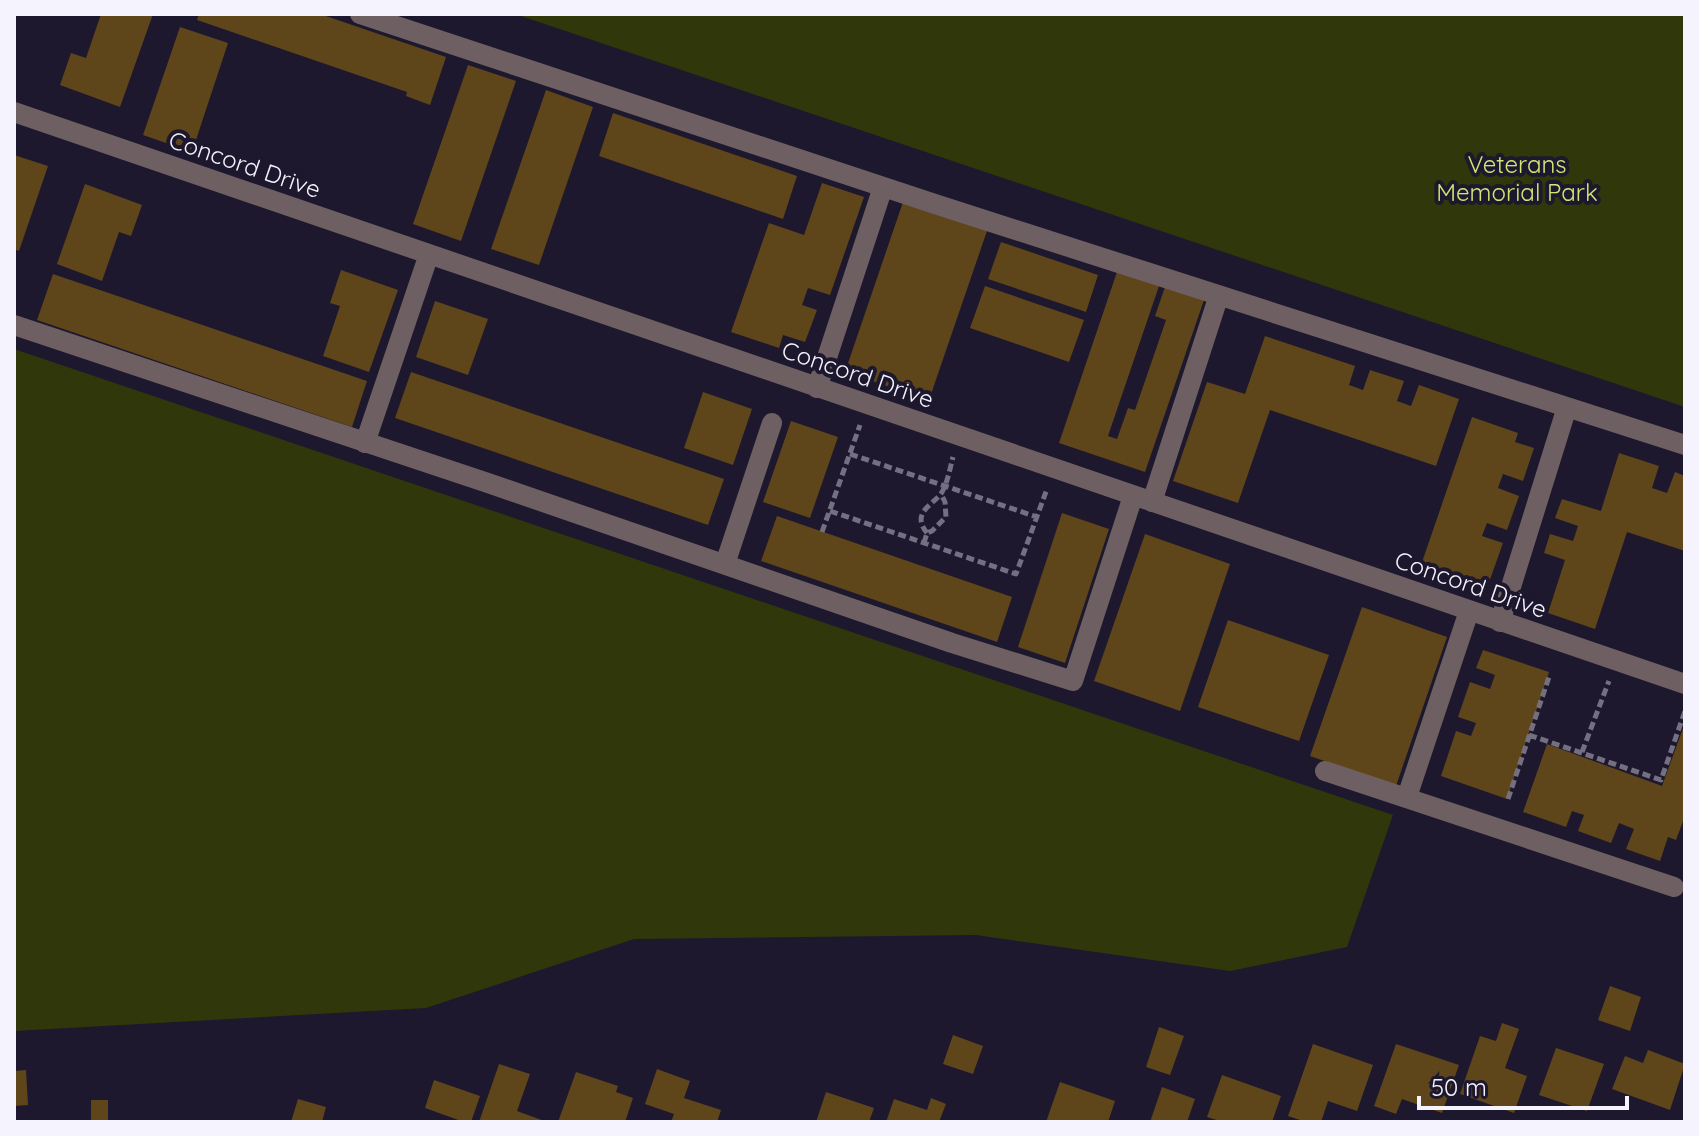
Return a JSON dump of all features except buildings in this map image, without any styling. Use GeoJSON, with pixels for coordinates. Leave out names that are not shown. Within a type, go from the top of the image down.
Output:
{"type":"FeatureCollection","features":[{"type":"Feature","properties":{"kind":"street"},"geometry":{"type":"LineString","coordinates":[[360,14],[883,187],[1685,445]]}},
{"type":"Feature","properties":{"kind":"street","name":"Concord Drive"},"geometry":{"type":"LineString","coordinates":[[14,112],[1685,684]]}},
{"type":"Feature","properties":{"kind":"street"},"geometry":{"type":"LineString","coordinates":[[817,388],[883,187]]}},
{"type":"Feature","properties":{"kind":"street"},"geometry":{"type":"LineString","coordinates":[[365,443],[429,254]]}},
{"type":"Feature","properties":{"kind":"street"},"geometry":{"type":"LineString","coordinates":[[14,325],[1073,681],[1219,295]]}},
{"type":"Feature","properties":{"kind":"street"},"geometry":{"type":"LineString","coordinates":[[1500,622],[1567,407]]}},
{"type":"Feature","properties":{"kind":"street"},"geometry":{"type":"LineString","coordinates":[[725,564],[772,423]]}},
{"type":"Feature","properties":{"kind":"street"},"geometry":{"type":"LineString","coordinates":[[1407,797],[1469,611]]}},
{"type":"Feature","properties":{"kind":"street"},"geometry":{"type":"LineString","coordinates":[[1325,771],[1674,887]]}},
{"type":"Feature","properties":{"kind":"path"},"geometry":{"type":"LineString","coordinates":[[822,532],[867,405]]}},
{"type":"Feature","properties":{"kind":"path"},"geometry":{"type":"LineString","coordinates":[[850,454],[1037,517]]}},
{"type":"Feature","properties":{"kind":"path"},"geometry":{"type":"LineString","coordinates":[[830,511],[1016,574],[1054,469]]}},
{"type":"Feature","properties":{"kind":"path"},"geometry":{"type":"LineString","coordinates":[[927,533],[921,520],[924,510],[941,494],[944,485]]}},
{"type":"Feature","properties":{"kind":"path"},"geometry":{"type":"LineString","coordinates":[[924,543],[927,533],[946,517],[941,494]]}},
{"type":"Feature","properties":{"kind":"path"},"geometry":{"type":"LineString","coordinates":[[1582,752],[1617,661]]}},
{"type":"Feature","properties":{"kind":"path"},"geometry":{"type":"LineString","coordinates":[[1508,799],[1549,677]]}},
{"type":"Feature","properties":{"kind":"path"},"geometry":{"type":"LineString","coordinates":[[1529,735],[1661,780],[1685,711]]}},
{"type":"Feature","properties":{"kind":"green space","name":"Veterans Memorial Park"},"geometry":{"type":"Polygon","coordinates":[[[515,14],[1685,14],[1685,407],[515,14]]]}},
{"type":"Feature","properties":{"kind":"green space"},"geometry":{"type":"Polygon","coordinates":[[[14,349],[1393,815],[1347,947],[1230,971],[976,935],[634,939],[426,1008],[14,1031],[14,349]]]}}]}
